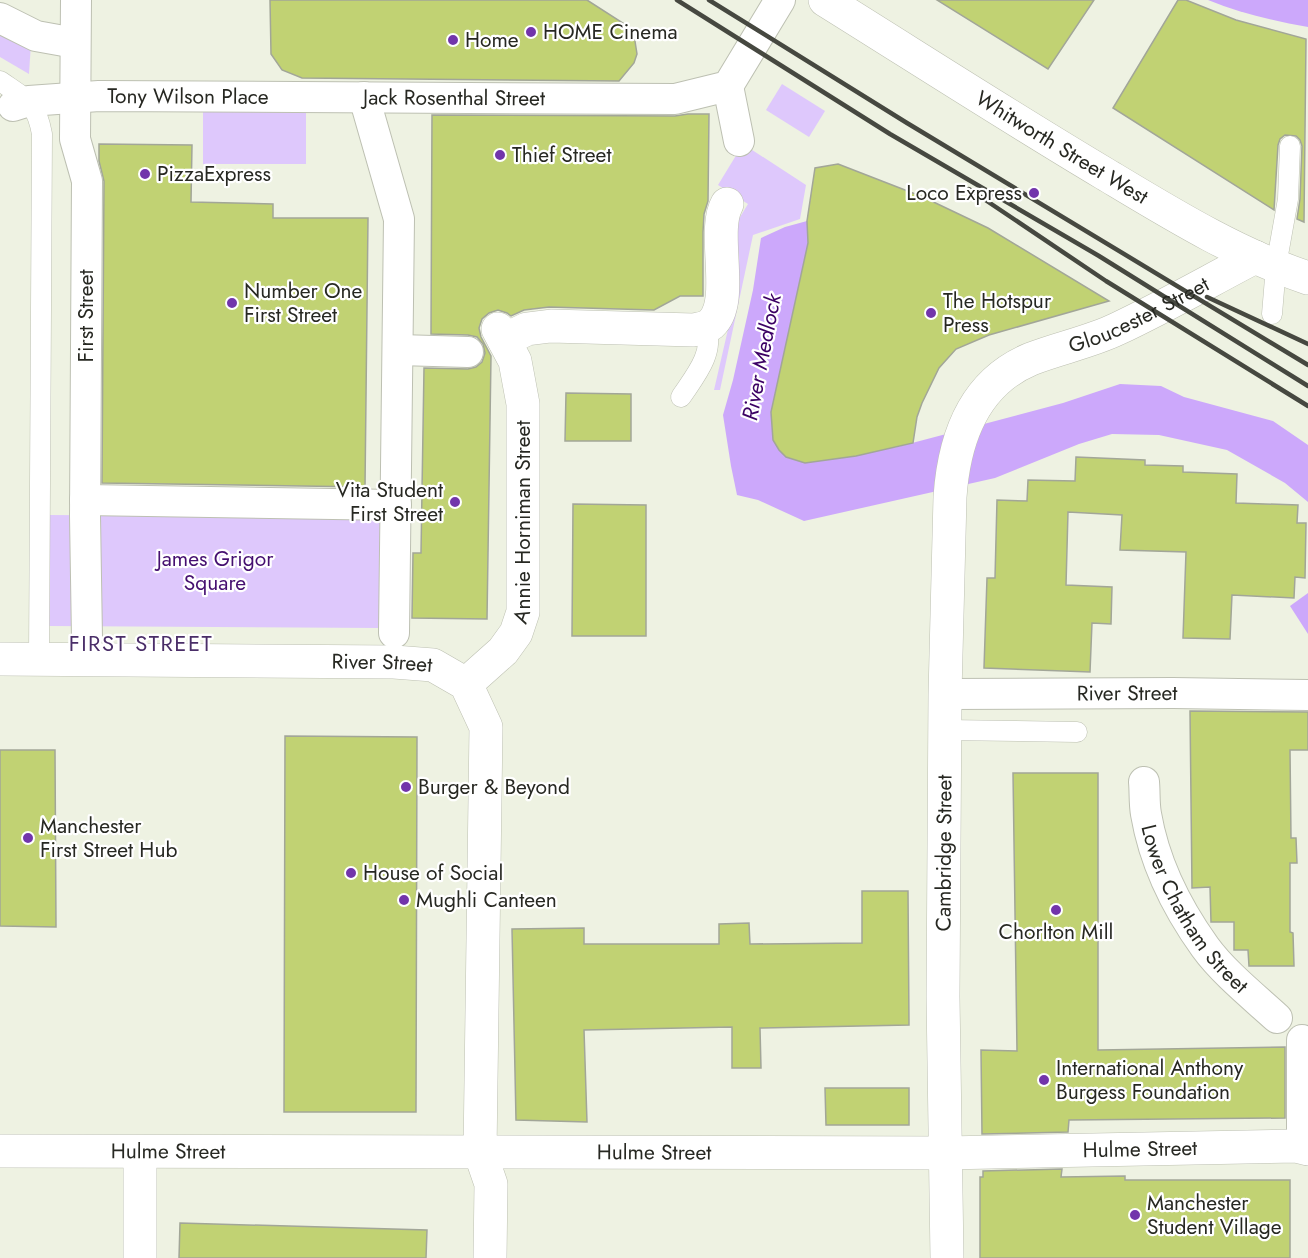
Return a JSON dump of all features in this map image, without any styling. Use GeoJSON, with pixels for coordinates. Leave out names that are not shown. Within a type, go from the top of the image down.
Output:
{"type":"FeatureCollection","features":[{"type":"Feature","properties":{"kind":"street","name":"First Street"},"geometry":{"type":"LineString","coordinates":[[76,0],[75,139],[87,181],[87,637]]}},
{"type":"Feature","properties":{"kind":"street"},"geometry":{"type":"LineString","coordinates":[[739,141],[728,86],[780,0]]}},
{"type":"Feature","properties":{"kind":"street","name":"Whitworth Street West"},"geometry":{"type":"LineString","coordinates":[[825,0],[1161,208],[1266,262],[1308,278]]}},
{"type":"Feature","properties":{"kind":"street"},"geometry":{"type":"LineString","coordinates":[[0,18],[36,36],[75,43]]}},
{"type":"Feature","properties":{"kind":"street","name":"Jack Rosenthal Street"},"geometry":{"type":"LineString","coordinates":[[394,633],[399,219],[364,97],[675,99],[728,86]]}},
{"type":"Feature","properties":{"kind":"street","name":"Tony Wilson Place"},"geometry":{"type":"LineString","coordinates":[[14,96],[364,97]]}},
{"type":"Feature","properties":{"kind":"street"},"geometry":{"type":"LineString","coordinates":[[706,327],[713,322],[720,303],[723,269],[721,225],[722,212],[727,204]]}},
{"type":"Feature","properties":{"kind":"street","name":"Gloucester Street"},"geometry":{"type":"LineString","coordinates":[[962,436],[979,399],[996,380],[1016,366],[1115,330],[1266,262]]}},
{"type":"Feature","properties":{"kind":"street","name":"Annie Horniman Street"},"geometry":{"type":"LineString","coordinates":[[466,684],[503,651],[516,633],[523,612],[524,404],[515,361],[501,335],[551,326],[693,330],[706,327]]}},
{"type":"Feature","properties":{"kind":"street"},"geometry":{"type":"LineString","coordinates":[[399,350],[468,352]]}},
{"type":"Feature","properties":{"kind":"street","name":"Cambridge Street"},"geometry":{"type":"LineString","coordinates":[[947,1258],[943,997],[945,694],[951,497],[953,467],[962,436]]}},
{"type":"Feature","properties":{"kind":"street"},"geometry":{"type":"LineString","coordinates":[[86,500],[396,505]]}},
{"type":"Feature","properties":{"kind":"street","name":"River Street"},"geometry":{"type":"LineString","coordinates":[[0,659],[394,662],[433,665],[466,684]]}},
{"type":"Feature","properties":{"kind":"street"},"geometry":{"type":"LineString","coordinates":[[466,684],[486,728],[480,1152],[491,1184],[490,1258]]}},
{"type":"Feature","properties":{"kind":"street","name":"River Street"},"geometry":{"type":"LineString","coordinates":[[945,694],[1308,695]]}},
{"type":"Feature","properties":{"kind":"street","name":"Lower Chatham Street"},"geometry":{"type":"LineString","coordinates":[[1144,782],[1146,813],[1155,850],[1174,896],[1206,948],[1248,992],[1277,1018]]}},
{"type":"Feature","properties":{"kind":"street"},"geometry":{"type":"LineString","coordinates":[[1302,1040],[1305,1142]]}},
{"type":"Feature","properties":{"kind":"street","name":"Hulme Street"},"geometry":{"type":"LineString","coordinates":[[0,1151],[946,1153],[1296,1146],[1305,1142]]}},
{"type":"Feature","properties":{"kind":"street"},"geometry":{"type":"LineString","coordinates":[[140,1152],[140,1258]]}},
{"type":"Feature","properties":{"kind":"lane"},"geometry":{"type":"LineString","coordinates":[[14,96],[38,117],[42,134],[39,659]]}},
{"type":"Feature","properties":{"kind":"lane"},"geometry":{"type":"LineString","coordinates":[[1272,314],[1266,262],[1288,199],[1290,147]]}},
{"type":"Feature","properties":{"kind":"lane"},"geometry":{"type":"LineString","coordinates":[[681,397],[701,367],[708,346],[706,327]]}},
{"type":"Feature","properties":{"kind":"lane"},"geometry":{"type":"LineString","coordinates":[[945,730],[1077,732]]}},
{"type":"Feature","properties":{"kind":"green space"},"geometry":{"type":"Polygon","coordinates":[[[0,28],[31,43],[29,74],[0,57],[0,28]]]}},
{"type":"Feature","properties":{"kind":"green space"},"geometry":{"type":"Polygon","coordinates":[[[782,84],[825,111],[809,137],[766,110],[782,84]]]}},
{"type":"Feature","properties":{"kind":"green space"},"geometry":{"type":"Polygon","coordinates":[[[203,106],[306,106],[306,164],[203,164],[203,106]]]}},
{"type":"Feature","properties":{"kind":"green space"},"geometry":{"type":"Polygon","coordinates":[[[743,144],[806,185],[800,219],[753,235],[720,390],[714,390],[735,299],[738,265],[737,222],[748,204],[718,185],[743,144]]]}},
{"type":"Feature","properties":{"kind":"green space","name":"James Grigor Square"},"geometry":{"type":"Polygon","coordinates":[[[49,515],[381,517],[380,628],[49,626],[49,515]]]}},
{"type":"Feature","properties":{"kind":"water"},"geometry":{"type":"Polygon","coordinates":[[[1208,0],[1308,0],[1308,27],[1257,16],[1208,0]]]}},
{"type":"Feature","properties":{"kind":"water","name":"River Medlock"},"geometry":{"type":"Polygon","coordinates":[[[807,221],[808,243],[771,412],[773,440],[786,457],[805,463],[897,447],[1063,403],[1120,384],[1161,386],[1184,397],[1273,421],[1308,445],[1308,502],[1285,483],[1227,450],[1159,435],[1112,434],[1079,444],[995,478],[804,521],[758,500],[737,495],[723,415],[753,290],[761,238],[785,227],[807,221]]]}},
{"type":"Feature","properties":{"kind":"water"},"geometry":{"type":"Polygon","coordinates":[[[1308,593],[1308,634],[1290,606],[1308,593]]]}},
{"type":"Feature","properties":{"kind":"building","name":"Home"},"geometry":{"type":"Polygon","coordinates":[[[270,0],[587,0],[626,25],[634,35],[637,54],[634,63],[619,81],[302,78],[282,70],[271,54],[270,0]]]}},
{"type":"Feature","properties":{"kind":"building"},"geometry":{"type":"Polygon","coordinates":[[[937,0],[1094,0],[1048,69],[937,0]]]}},
{"type":"Feature","properties":{"kind":"building"},"geometry":{"type":"Polygon","coordinates":[[[1178,0],[1186,0],[1236,20],[1306,39],[1304,222],[1297,219],[1302,146],[1296,136],[1285,135],[1280,139],[1278,145],[1274,210],[1113,108],[1178,0]]]}},
{"type":"Feature","properties":{"kind":"building"},"geometry":{"type":"Polygon","coordinates":[[[709,114],[708,201],[704,214],[703,232],[703,296],[680,296],[654,310],[549,307],[524,310],[511,316],[498,310],[482,319],[479,328],[481,337],[491,356],[487,619],[412,618],[413,553],[421,553],[424,368],[468,369],[482,362],[485,353],[483,344],[477,337],[431,334],[432,115],[675,116],[709,114]]]}},
{"type":"Feature","properties":{"kind":"building","name":"Number One First Street"},"geometry":{"type":"Polygon","coordinates":[[[99,144],[192,145],[191,202],[273,204],[273,218],[368,218],[365,487],[102,483],[104,181],[99,161],[99,144]]]}},
{"type":"Feature","properties":{"kind":"building","name":"The Hotspur Press"},"geometry":{"type":"Polygon","coordinates":[[[838,164],[923,197],[988,228],[1109,301],[989,335],[956,349],[939,368],[922,403],[917,417],[913,443],[856,456],[805,463],[786,457],[773,440],[771,412],[808,243],[807,221],[815,168],[838,164]]]}},
{"type":"Feature","properties":{"kind":"building"},"geometry":{"type":"Polygon","coordinates":[[[566,393],[631,394],[631,441],[565,441],[566,393]]]}},
{"type":"Feature","properties":{"kind":"building"},"geometry":{"type":"Polygon","coordinates":[[[1076,457],[1145,460],[1145,465],[1183,466],[1183,472],[1237,474],[1236,503],[1298,505],[1297,523],[1306,523],[1305,578],[1295,577],[1294,598],[1232,595],[1230,639],[1183,638],[1186,552],[1120,550],[1122,515],[1068,512],[1066,585],[1112,587],[1111,624],[1092,623],[1090,672],[984,668],[987,578],[995,578],[997,500],[1027,501],[1028,480],[1075,481],[1076,457]]]}},
{"type":"Feature","properties":{"kind":"building"},"geometry":{"type":"Polygon","coordinates":[[[573,504],[646,505],[646,636],[572,636],[573,504]]]}},
{"type":"Feature","properties":{"kind":"building"},"geometry":{"type":"Polygon","coordinates":[[[1190,711],[1308,712],[1308,750],[1290,750],[1291,838],[1296,838],[1297,863],[1290,863],[1290,932],[1293,933],[1294,966],[1249,966],[1248,950],[1234,950],[1234,922],[1211,922],[1210,887],[1192,888],[1190,711]]]}},
{"type":"Feature","properties":{"kind":"building"},"geometry":{"type":"Polygon","coordinates":[[[285,736],[417,737],[416,1112],[284,1112],[285,736]]]}},
{"type":"Feature","properties":{"kind":"building","name":"Manchester First Street Hub"},"geometry":{"type":"Polygon","coordinates":[[[0,750],[55,750],[56,927],[0,926],[0,750]]]}},
{"type":"Feature","properties":{"kind":"building","name":"Chorlton Mill"},"geometry":{"type":"Polygon","coordinates":[[[1013,773],[1098,773],[1098,1050],[1285,1047],[1285,1118],[1069,1120],[1068,1132],[982,1134],[981,1050],[1017,1051],[1013,773]]]}},
{"type":"Feature","properties":{"kind":"building"},"geometry":{"type":"Polygon","coordinates":[[[862,891],[908,891],[909,1025],[760,1028],[761,1068],[732,1068],[732,1027],[584,1030],[587,1122],[516,1120],[512,929],[584,928],[584,944],[719,944],[719,924],[749,923],[750,944],[862,943],[862,891]]]}},
{"type":"Feature","properties":{"kind":"building"},"geometry":{"type":"Polygon","coordinates":[[[825,1088],[909,1088],[909,1125],[826,1125],[825,1088]]]}},
{"type":"Feature","properties":{"kind":"building","name":"Manchester Student Village"},"geometry":{"type":"Polygon","coordinates":[[[1062,1169],[1061,1177],[1125,1176],[1125,1180],[1290,1180],[1290,1258],[980,1258],[980,1177],[983,1177],[983,1171],[1062,1169]]]}},
{"type":"Feature","properties":{"kind":"building"},"geometry":{"type":"Polygon","coordinates":[[[180,1223],[427,1230],[426,1258],[179,1258],[180,1223]]]}},
{"type":"Feature","properties":{"kind":"railway"},"geometry":{"type":"LineString","coordinates":[[677,0],[890,134],[1099,256],[1308,386]]}},
{"type":"Feature","properties":{"kind":"railway"},"geometry":{"type":"LineString","coordinates":[[709,0],[907,123],[1308,365]]}},
{"type":"Feature","properties":{"kind":"railway"},"geometry":{"type":"LineString","coordinates":[[969,189],[1106,281],[1308,406]]}},
{"type":"Feature","properties":{"kind":"railway"},"geometry":{"type":"LineString","coordinates":[[1207,297],[1308,344]]}},
{"type":"Feature","properties":{"kind":"place","name":"HOME Cinema"},"geometry":{"type":"Point","coordinates":[531,32]}},
{"type":"Feature","properties":{"kind":"place","name":"Home"},"geometry":{"type":"Point","coordinates":[453,40]}},
{"type":"Feature","properties":{"kind":"place","name":"Thief Street"},"geometry":{"type":"Point","coordinates":[500,155]}},
{"type":"Feature","properties":{"kind":"place","name":"PizzaExpress"},"geometry":{"type":"Point","coordinates":[145,174]}},
{"type":"Feature","properties":{"kind":"place","name":"Loco Express"},"geometry":{"type":"Point","coordinates":[1034,193]}},
{"type":"Feature","properties":{"kind":"place","name":"Number One First Street"},"geometry":{"type":"Point","coordinates":[232,303]}},
{"type":"Feature","properties":{"kind":"place","name":"The Hotspur Press"},"geometry":{"type":"Point","coordinates":[931,313]}},
{"type":"Feature","properties":{"kind":"place","name":"Vita Student First Street"},"geometry":{"type":"Point","coordinates":[455,502]}},
{"type":"Feature","properties":{"kind":"place","name":"Burger & Beyond"},"geometry":{"type":"Point","coordinates":[406,787]}},
{"type":"Feature","properties":{"kind":"place","name":"Manchester First Street Hub"},"geometry":{"type":"Point","coordinates":[28,838]}},
{"type":"Feature","properties":{"kind":"place","name":"House of Social"},"geometry":{"type":"Point","coordinates":[351,873]}},
{"type":"Feature","properties":{"kind":"place","name":"Mughli Canteen"},"geometry":{"type":"Point","coordinates":[404,900]}},
{"type":"Feature","properties":{"kind":"place","name":"Chorlton Mill"},"geometry":{"type":"Point","coordinates":[1056,910]}},
{"type":"Feature","properties":{"kind":"place","name":"International Anthony Burgess Foundation"},"geometry":{"type":"Point","coordinates":[1044,1080]}},
{"type":"Feature","properties":{"kind":"place","name":"Manchester Student Village"},"geometry":{"type":"Point","coordinates":[1135,1215]}},
{"type":"Feature","properties":{"kind":"district","name":"FIRST STREET"},"geometry":{"type":"Point","coordinates":[141,643]}}]}
